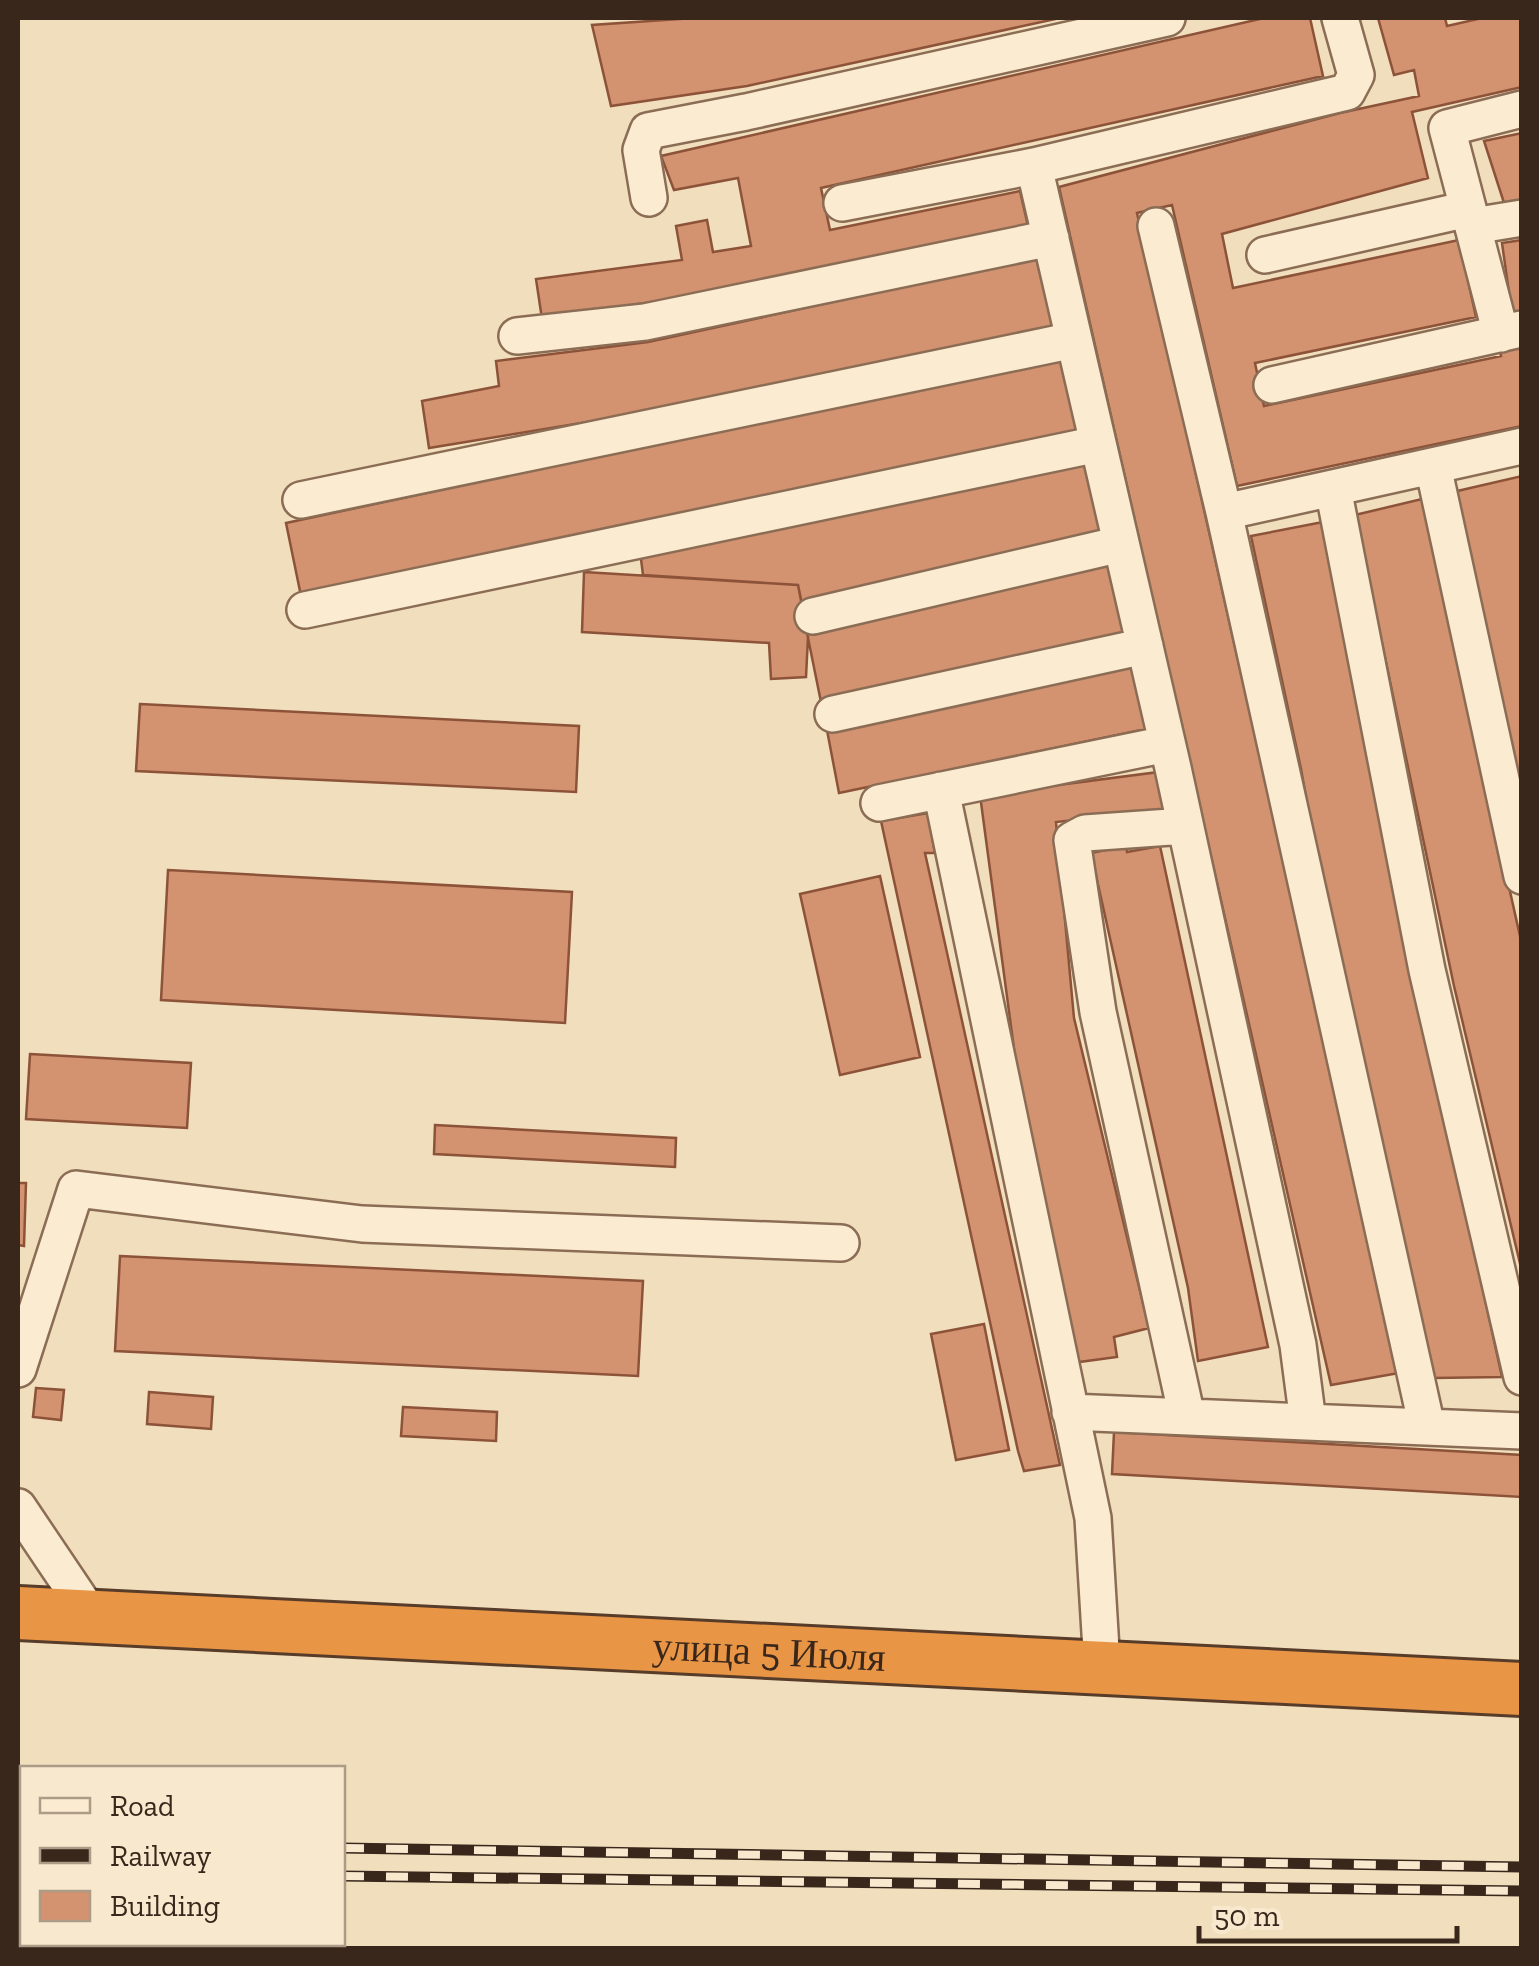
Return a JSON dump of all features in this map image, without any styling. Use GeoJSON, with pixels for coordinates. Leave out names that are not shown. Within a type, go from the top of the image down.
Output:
{"type":"FeatureCollection","features":[{"type":"Feature","properties":{"kind":"highway","name":"улица 5 Июля"},"geometry":{"type":"LineString","coordinates":[[18,1613],[1522,1690]]}},
{"type":"Feature","properties":{"kind":"lane"},"geometry":{"type":"LineString","coordinates":[[649,198],[641,150],[648,131],[1167,18]]}},
{"type":"Feature","properties":{"kind":"lane"},"geometry":{"type":"LineString","coordinates":[[842,203],[1034,166],[1347,92],[1356,76],[1340,18]]}},
{"type":"Feature","properties":{"kind":"lane"},"geometry":{"type":"LineString","coordinates":[[1272,385],[1511,331],[1471,217],[1447,128],[1522,109]]}},
{"type":"Feature","properties":{"kind":"lane"},"geometry":{"type":"LineString","coordinates":[[1034,166],[1185,826],[1298,1345],[1308,1422]]}},
{"type":"Feature","properties":{"kind":"lane"},"geometry":{"type":"LineString","coordinates":[[1264,255],[1471,217],[1522,218]]}},
{"type":"Feature","properties":{"kind":"lane"},"geometry":{"type":"LineString","coordinates":[[1156,226],[1224,512],[1426,1426]]}},
{"type":"Feature","properties":{"kind":"lane"},"geometry":{"type":"LineString","coordinates":[[517,336],[645,322],[1051,238]]}},
{"type":"Feature","properties":{"kind":"lane"},"geometry":{"type":"LineString","coordinates":[[301,500],[1074,340]]}},
{"type":"Feature","properties":{"kind":"lane"},"geometry":{"type":"LineString","coordinates":[[305,610],[1098,444]]}},
{"type":"Feature","properties":{"kind":"lane"},"geometry":{"type":"LineString","coordinates":[[1224,512],[1522,446]]}},
{"type":"Feature","properties":{"kind":"lane"},"geometry":{"type":"LineString","coordinates":[[1433,466],[1522,876]]}},
{"type":"Feature","properties":{"kind":"lane"},"geometry":{"type":"LineString","coordinates":[[1332,488],[1427,970],[1522,1378]]}},
{"type":"Feature","properties":{"kind":"lane"},"geometry":{"type":"LineString","coordinates":[[814,616],[1121,544]]}},
{"type":"Feature","properties":{"kind":"lane"},"geometry":{"type":"LineString","coordinates":[[834,714],[1145,646]]}},
{"type":"Feature","properties":{"kind":"lane"},"geometry":{"type":"LineString","coordinates":[[879,803],[1167,744]]}},
{"type":"Feature","properties":{"kind":"lane"},"geometry":{"type":"LineString","coordinates":[[941,790],[1093,1518],[1102,1666]]}},
{"type":"Feature","properties":{"kind":"lane"},"geometry":{"type":"LineString","coordinates":[[1185,826],[1084,834],[1072,840],[1098,1012],[1187,1417]]}},
{"type":"Feature","properties":{"kind":"lane"},"geometry":{"type":"LineString","coordinates":[[18,1369],[76,1189],[362,1224],[841,1243]]}},
{"type":"Feature","properties":{"kind":"lane"},"geometry":{"type":"LineString","coordinates":[[1070,1412],[1522,1431]]}},
{"type":"Feature","properties":{"kind":"lane"},"geometry":{"type":"LineString","coordinates":[[18,1506],[92,1617]]}},
{"type":"Feature","properties":{"kind":"building"},"geometry":{"type":"Polygon","coordinates":[[[694,18],[1060,18],[747,86],[611,106],[592,25],[694,18]]]}},
{"type":"Feature","properties":{"kind":"building"},"geometry":{"type":"Polygon","coordinates":[[[1264,18],[1310,18],[1323,76],[821,188],[830,230],[1020,191],[1028,226],[716,292],[542,319],[536,279],[682,260],[676,226],[707,220],[713,252],[751,246],[738,178],[674,190],[661,156],[1264,18]]]}},
{"type":"Feature","properties":{"kind":"building"},"geometry":{"type":"Polygon","coordinates":[[[1378,18],[1445,18],[1447,26],[1482,18],[1522,18],[1522,87],[1412,112],[1428,178],[1222,234],[1233,288],[1459,240],[1476,317],[1255,363],[1264,406],[1501,356],[1499,348],[1522,343],[1522,426],[1237,486],[1172,205],[1137,213],[1399,1373],[1331,1385],[1059,187],[1419,96],[1414,70],[1394,75],[1378,18]]]}},
{"type":"Feature","properties":{"kind":"building"},"geometry":{"type":"Polygon","coordinates":[[[1522,133],[1522,203],[1505,206],[1484,141],[1522,133]]]}},
{"type":"Feature","properties":{"kind":"building"},"geometry":{"type":"Polygon","coordinates":[[[1522,240],[1522,312],[1512,314],[1502,243],[1522,240]]]}},
{"type":"Feature","properties":{"kind":"building"},"geometry":{"type":"Polygon","coordinates":[[[1036,258],[1055,330],[655,411],[429,448],[422,401],[499,386],[496,361],[648,342],[1036,258]]]}},
{"type":"Feature","properties":{"kind":"building"},"geometry":{"type":"Polygon","coordinates":[[[1062,357],[1078,430],[301,596],[286,523],[1062,357]]]}},
{"type":"Feature","properties":{"kind":"building"},"geometry":{"type":"Polygon","coordinates":[[[1084,465],[1104,534],[803,609],[798,585],[643,575],[640,551],[1084,465]]]}},
{"type":"Feature","properties":{"kind":"building"},"geometry":{"type":"Polygon","coordinates":[[[1522,476],[1522,811],[1453,492],[1522,476]]]}},
{"type":"Feature","properties":{"kind":"building"},"geometry":{"type":"Polygon","coordinates":[[[1422,499],[1522,945],[1522,1272],[1454,986],[1355,515],[1422,499]]]}},
{"type":"Feature","properties":{"kind":"building"},"geometry":{"type":"Polygon","coordinates":[[[1323,522],[1405,934],[1502,1377],[1434,1378],[1332,943],[1301,769],[1251,536],[1323,522]]]}},
{"type":"Feature","properties":{"kind":"building"},"geometry":{"type":"Polygon","coordinates":[[[1110,559],[1129,635],[822,707],[806,628],[1110,559]]]}},
{"type":"Feature","properties":{"kind":"building"},"geometry":{"type":"Polygon","coordinates":[[[584,572],[798,585],[808,637],[806,677],[771,679],[769,643],[582,632],[584,572]]]}},
{"type":"Feature","properties":{"kind":"building"},"geometry":{"type":"Polygon","coordinates":[[[1133,662],[1146,729],[839,793],[826,725],[1133,662]]]}},
{"type":"Feature","properties":{"kind":"building"},"geometry":{"type":"Polygon","coordinates":[[[140,704],[579,726],[576,792],[136,771],[140,704]]]}},
{"type":"Feature","properties":{"kind":"building"},"geometry":{"type":"Polygon","coordinates":[[[1159,772],[1165,810],[1056,822],[1074,1018],[1149,1328],[1114,1337],[1117,1357],[1079,1362],[1021,1101],[980,795],[1159,772]]]}},
{"type":"Feature","properties":{"kind":"building"},"geometry":{"type":"Polygon","coordinates":[[[928,813],[935,853],[925,853],[1060,1465],[1024,1471],[1018,1451],[881,821],[928,813]]]}},
{"type":"Feature","properties":{"kind":"building"},"geometry":{"type":"Polygon","coordinates":[[[1126,846],[1127,852],[1160,846],[1268,1347],[1198,1361],[1188,1288],[1091,853],[1126,846]]]}},
{"type":"Feature","properties":{"kind":"building"},"geometry":{"type":"Polygon","coordinates":[[[168,870],[572,892],[565,1023],[161,1000],[168,870]]]}},
{"type":"Feature","properties":{"kind":"building"},"geometry":{"type":"Polygon","coordinates":[[[880,876],[920,1057],[840,1075],[800,894],[880,876]]]}},
{"type":"Feature","properties":{"kind":"building"},"geometry":{"type":"Polygon","coordinates":[[[30,1054],[191,1063],[187,1128],[26,1119],[30,1054]]]}},
{"type":"Feature","properties":{"kind":"building"},"geometry":{"type":"Polygon","coordinates":[[[435,1125],[676,1138],[675,1167],[434,1154],[435,1125]]]}},
{"type":"Feature","properties":{"kind":"building"},"geometry":{"type":"Polygon","coordinates":[[[18,1183],[26,1183],[24,1246],[18,1245],[18,1183]]]}},
{"type":"Feature","properties":{"kind":"building"},"geometry":{"type":"Polygon","coordinates":[[[120,1256],[643,1281],[638,1376],[115,1351],[120,1256]]]}},
{"type":"Feature","properties":{"kind":"building"},"geometry":{"type":"Polygon","coordinates":[[[984,1324],[1009,1450],[956,1460],[931,1334],[984,1324]]]}},
{"type":"Feature","properties":{"kind":"building"},"geometry":{"type":"Polygon","coordinates":[[[36,1388],[64,1390],[61,1420],[33,1417],[36,1388]]]}},
{"type":"Feature","properties":{"kind":"building"},"geometry":{"type":"Polygon","coordinates":[[[149,1392],[213,1397],[211,1429],[147,1424],[149,1392]]]}},
{"type":"Feature","properties":{"kind":"building"},"geometry":{"type":"Polygon","coordinates":[[[403,1407],[497,1412],[496,1441],[401,1436],[403,1407]]]}},
{"type":"Feature","properties":{"kind":"building"},"geometry":{"type":"Polygon","coordinates":[[[1114,1432],[1522,1455],[1522,1497],[1112,1474],[1114,1432]]]}},
{"type":"Feature","properties":{"kind":"railway"},"geometry":{"type":"LineString","coordinates":[[345,1848],[1522,1867]]}},
{"type":"Feature","properties":{"kind":"railway"},"geometry":{"type":"LineString","coordinates":[[345,1876],[1522,1891]]}}]}
